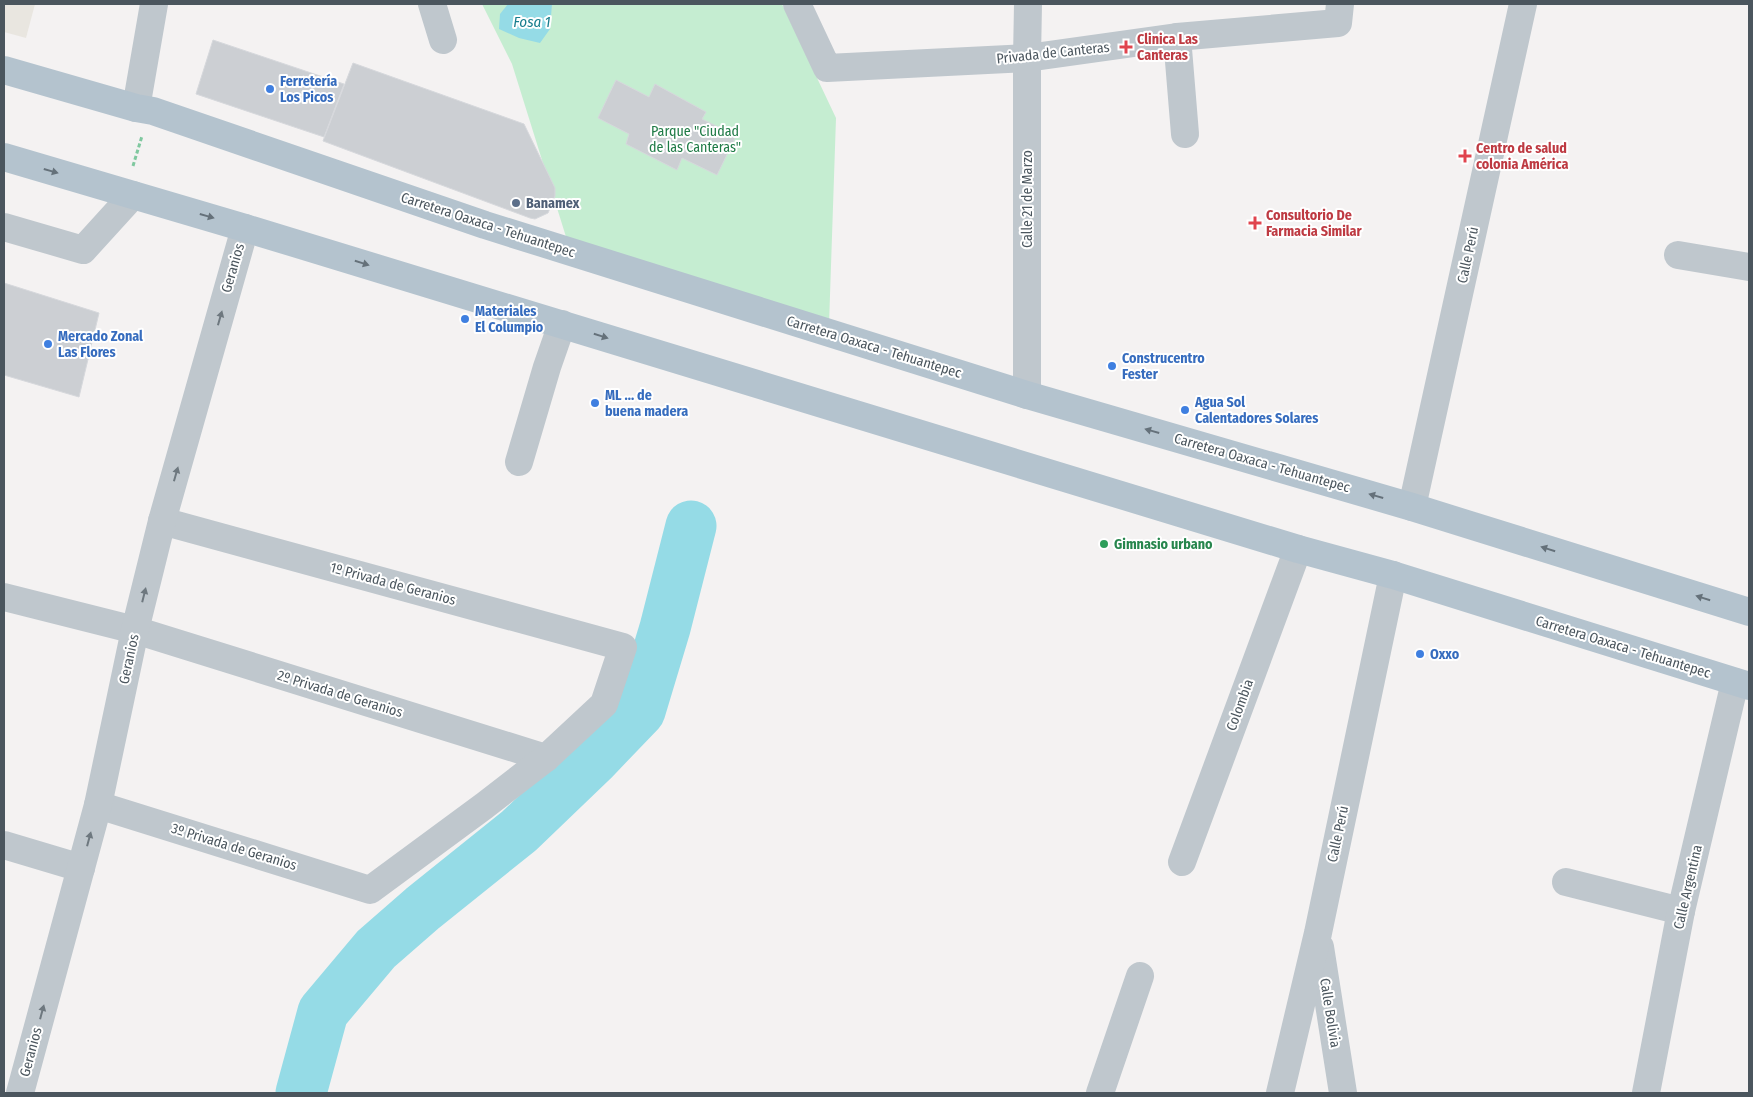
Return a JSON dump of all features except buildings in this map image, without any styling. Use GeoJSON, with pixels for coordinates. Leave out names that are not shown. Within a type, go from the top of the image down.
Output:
{"type":"FeatureCollection","features":[{"type":"Feature","properties":{"kind":"main road","name":"Carretera Oaxaca - Tehuantepec"},"geometry":{"type":"LineString","coordinates":[[4,70],[140,120],[153,111],[485,225],[1027,395],[1412,507],[1749,612]]}},
{"type":"Feature","properties":{"kind":"main road","name":"Carretera Oaxaca - Tehuantepec"},"geometry":{"type":"LineString","coordinates":[[4,157],[562,324],[1298,549],[1393,575],[1742,684]]}},
{"type":"Feature","properties":{"kind":"street"},"geometry":{"type":"LineString","coordinates":[[140,120],[154,4]]}},
{"type":"Feature","properties":{"kind":"street"},"geometry":{"type":"LineString","coordinates":[[432,4],[443,40]]}},
{"type":"Feature","properties":{"kind":"street","name":"Privada de Canteras"},"geometry":{"type":"LineString","coordinates":[[797,4],[827,68],[1027,58],[1339,13]]}},
{"type":"Feature","properties":{"kind":"street","name":"Calle 21 de Marzo"},"geometry":{"type":"LineString","coordinates":[[1027,395],[1028,4]]}},
{"type":"Feature","properties":{"kind":"street","name":"Calle Perú"},"geometry":{"type":"LineString","coordinates":[[1412,507],[1523,4]]}},
{"type":"Feature","properties":{"kind":"street"},"geometry":{"type":"LineString","coordinates":[[1177,37],[1185,134]]}},
{"type":"Feature","properties":{"kind":"street"},"geometry":{"type":"LineString","coordinates":[[4,227],[83,250],[133,195]]}},
{"type":"Feature","properties":{"kind":"street","name":"Geranios"},"geometry":{"type":"LineString","coordinates":[[20,1093],[98,805],[135,630],[162,521],[245,228]]}},
{"type":"Feature","properties":{"kind":"street"},"geometry":{"type":"LineString","coordinates":[[1678,255],[1749,267]]}},
{"type":"Feature","properties":{"kind":"street"},"geometry":{"type":"LineString","coordinates":[[520,462],[547,367],[562,324]]}},
{"type":"Feature","properties":{"kind":"street","name":"1º Privada de Geranios"},"geometry":{"type":"LineString","coordinates":[[162,521],[623,646],[604,704],[546,758]]}},
{"type":"Feature","properties":{"kind":"street","name":"Colombia"},"geometry":{"type":"LineString","coordinates":[[1182,862],[1298,549]]}},
{"type":"Feature","properties":{"kind":"street","name":"Calle Perú"},"geometry":{"type":"LineString","coordinates":[[1280,1093],[1318,933],[1393,575]]}},
{"type":"Feature","properties":{"kind":"street","name":"2º Privada de Geranios"},"geometry":{"type":"LineString","coordinates":[[4,597],[135,630],[546,758]]}},
{"type":"Feature","properties":{"kind":"street","name":"Calle Argentina"},"geometry":{"type":"LineString","coordinates":[[1646,1093],[1681,912],[1742,684]]}},
{"type":"Feature","properties":{"kind":"street","name":"3º Privada de Geranios"},"geometry":{"type":"LineString","coordinates":[[98,805],[370,890],[546,758]]}},
{"type":"Feature","properties":{"kind":"street"},"geometry":{"type":"LineString","coordinates":[[4,845],[81,868]]}},
{"type":"Feature","properties":{"kind":"street"},"geometry":{"type":"LineString","coordinates":[[1566,882],[1681,912]]}},
{"type":"Feature","properties":{"kind":"street","name":"Calle Bolivia"},"geometry":{"type":"LineString","coordinates":[[1318,933],[1343,1093]]}},
{"type":"Feature","properties":{"kind":"street"},"geometry":{"type":"LineString","coordinates":[[1100,1093],[1140,976]]}},
{"type":"Feature","properties":{"kind":"path"},"geometry":{"type":"LineString","coordinates":[[133,168],[140,120]]}},
{"type":"Feature","properties":{"kind":"shaded area"},"geometry":{"type":"Polygon","coordinates":[[[4,4],[35,4],[26,38],[4,32],[4,4]]]}},
{"type":"Feature","properties":{"kind":"green space","name":"Parque \"Ciudad de las Canteras\""},"geometry":{"type":"Polygon","coordinates":[[[482,4],[782,4],[836,118],[829,325],[567,240],[512,64],[482,4]]]}},
{"type":"Feature","properties":{"kind":"water","name":"Fosa 1"},"geometry":{"type":"Polygon","coordinates":[[[508,4],[552,4],[550,29],[540,43],[519,38],[499,29],[500,14],[508,4]]]}},
{"type":"Feature","properties":{"kind":"waterway"},"geometry":{"type":"LineString","coordinates":[[301,1093],[323,1012],[376,949],[423,908],[519,831],[594,759],[640,711],[665,628],[691,526]]}},
{"type":"Feature","properties":{"kind":"place","name":"Clinica Las Canteras"},"geometry":{"type":"Point","coordinates":[1126,47]}},
{"type":"Feature","properties":{"kind":"place","name":"Ferretería Los Picos"},"geometry":{"type":"Point","coordinates":[270,89]}},
{"type":"Feature","properties":{"kind":"place","name":"Centro de salud colonia América"},"geometry":{"type":"Point","coordinates":[1465,156]}},
{"type":"Feature","properties":{"kind":"place","name":"Banamex"},"geometry":{"type":"Point","coordinates":[516,203]}},
{"type":"Feature","properties":{"kind":"place","name":"Consultorio De Farmacia Similar"},"geometry":{"type":"Point","coordinates":[1255,223]}},
{"type":"Feature","properties":{"kind":"place","name":"Materiales El Columpio"},"geometry":{"type":"Point","coordinates":[465,319]}},
{"type":"Feature","properties":{"kind":"place","name":"Mercado Zonal Las Flores"},"geometry":{"type":"Point","coordinates":[48,344]}},
{"type":"Feature","properties":{"kind":"place","name":"Construcentro Fester"},"geometry":{"type":"Point","coordinates":[1112,366]}},
{"type":"Feature","properties":{"kind":"place","name":"ML ... de buena madera"},"geometry":{"type":"Point","coordinates":[595,403]}},
{"type":"Feature","properties":{"kind":"place","name":"Agua Sol Calentadores Solares"},"geometry":{"type":"Point","coordinates":[1185,410]}},
{"type":"Feature","properties":{"kind":"place","name":"Gimnasio urbano"},"geometry":{"type":"Point","coordinates":[1104,544]}},
{"type":"Feature","properties":{"kind":"place","name":"Oxxo"},"geometry":{"type":"Point","coordinates":[1420,654]}}]}
